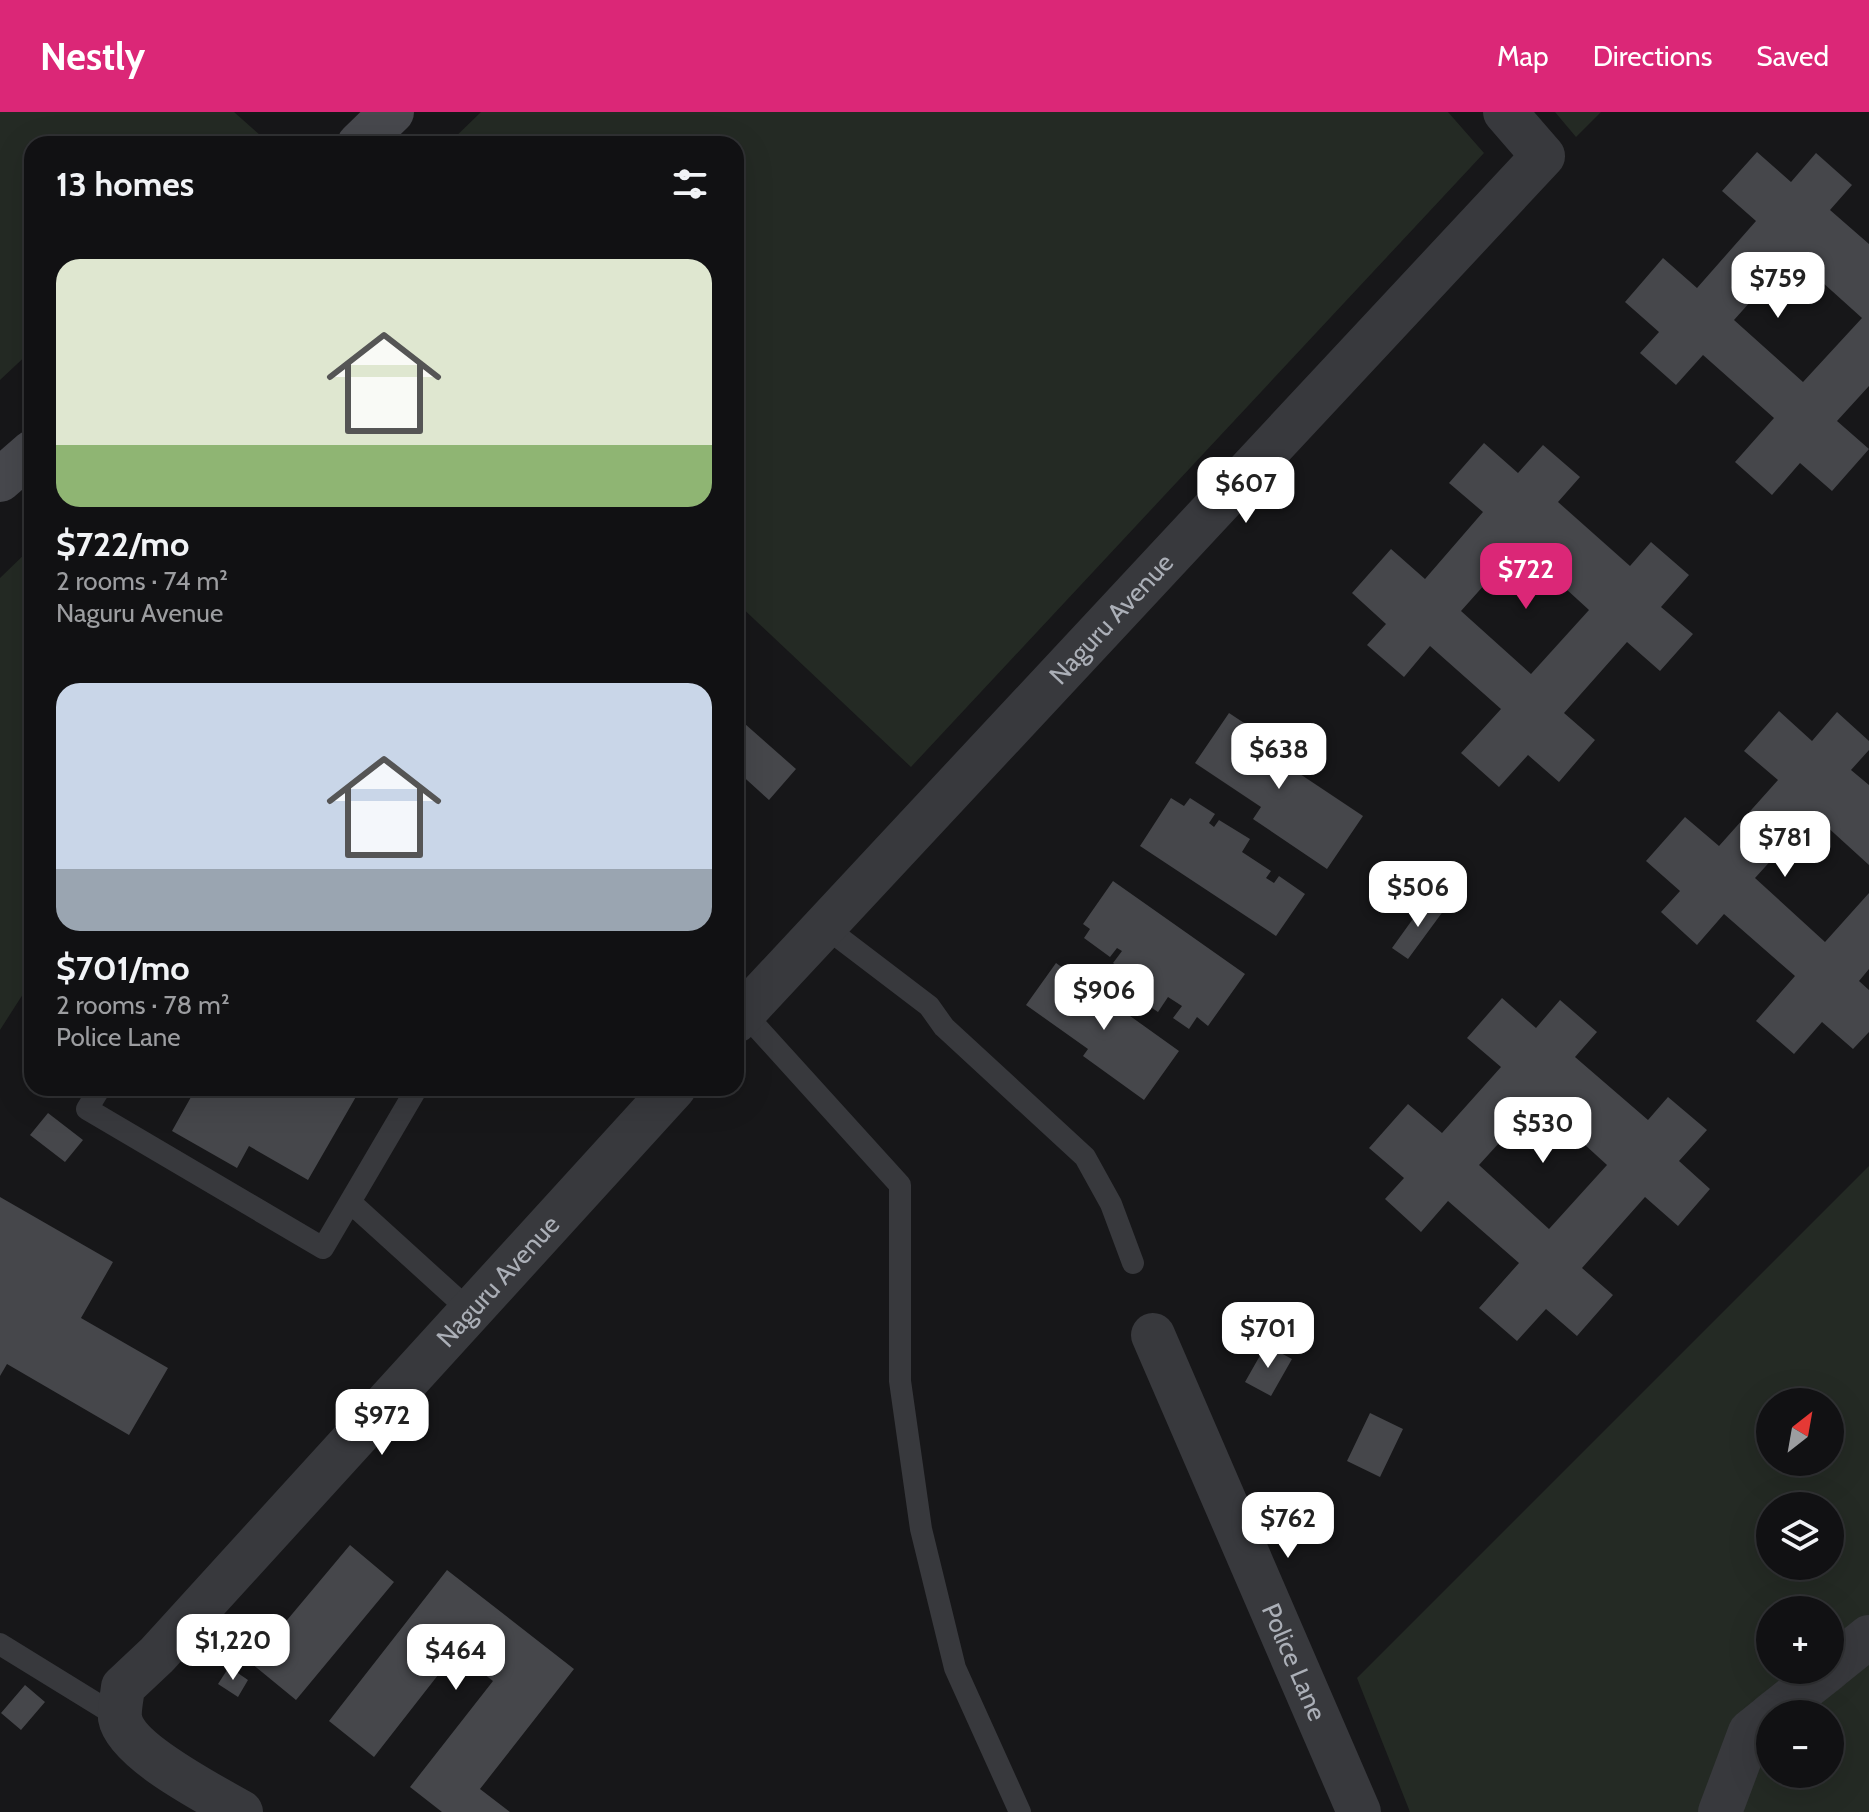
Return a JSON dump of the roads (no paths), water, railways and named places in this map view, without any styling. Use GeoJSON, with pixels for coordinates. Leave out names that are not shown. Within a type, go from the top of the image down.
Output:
{"type":"FeatureCollection","features":[{"type":"Feature","properties":{"kind":"street"},"geometry":{"type":"LineString","coordinates":[[367,136],[392,112]]}},
{"type":"Feature","properties":{"kind":"street","name":"Naguru Avenue"},"geometry":{"type":"LineString","coordinates":[[744,1013],[1543,156],[1505,112]]}},
{"type":"Feature","properties":{"kind":"street"},"geometry":{"type":"LineString","coordinates":[[0,480],[24,459]]}},
{"type":"Feature","properties":{"kind":"street","name":"Naguru Avenue"},"geometry":{"type":"LineString","coordinates":[[120,1718],[123,1687],[157,1655],[667,1096]]}},
{"type":"Feature","properties":{"kind":"street","name":"Police Lane"},"geometry":{"type":"LineString","coordinates":[[1153,1335],[1359,1812]]}},
{"type":"Feature","properties":{"kind":"street"},"geometry":{"type":"LineString","coordinates":[[1844,1657],[1869,1637]]}},
{"type":"Feature","properties":{"kind":"street"},"geometry":{"type":"LineString","coordinates":[[1790,1700],[1810,1684]]}},
{"type":"Feature","properties":{"kind":"street"},"geometry":{"type":"LineString","coordinates":[[120,1718],[128,1738],[172,1772],[241,1812]]}},
{"type":"Feature","properties":{"kind":"street"},"geometry":{"type":"LineString","coordinates":[[1720,1812],[1750,1732],[1756,1727]]}},
{"type":"Feature","properties":{"kind":"lane"},"geometry":{"type":"LineString","coordinates":[[824,926],[929,1006],[944,1027],[1085,1157],[1111,1204],[1133,1263]]}},
{"type":"Feature","properties":{"kind":"lane"},"geometry":{"type":"LineString","coordinates":[[744,1021],[900,1185],[900,1381],[921,1529],[955,1668],[1020,1812]]}},
{"type":"Feature","properties":{"kind":"lane"},"geometry":{"type":"LineString","coordinates":[[95,1096],[87,1109],[323,1248],[412,1096]]}},
{"type":"Feature","properties":{"kind":"lane"},"geometry":{"type":"LineString","coordinates":[[350,1202],[469,1310]]}},
{"type":"Feature","properties":{"kind":"lane"},"geometry":{"type":"LineString","coordinates":[[0,1644],[120,1718]]}}]}
